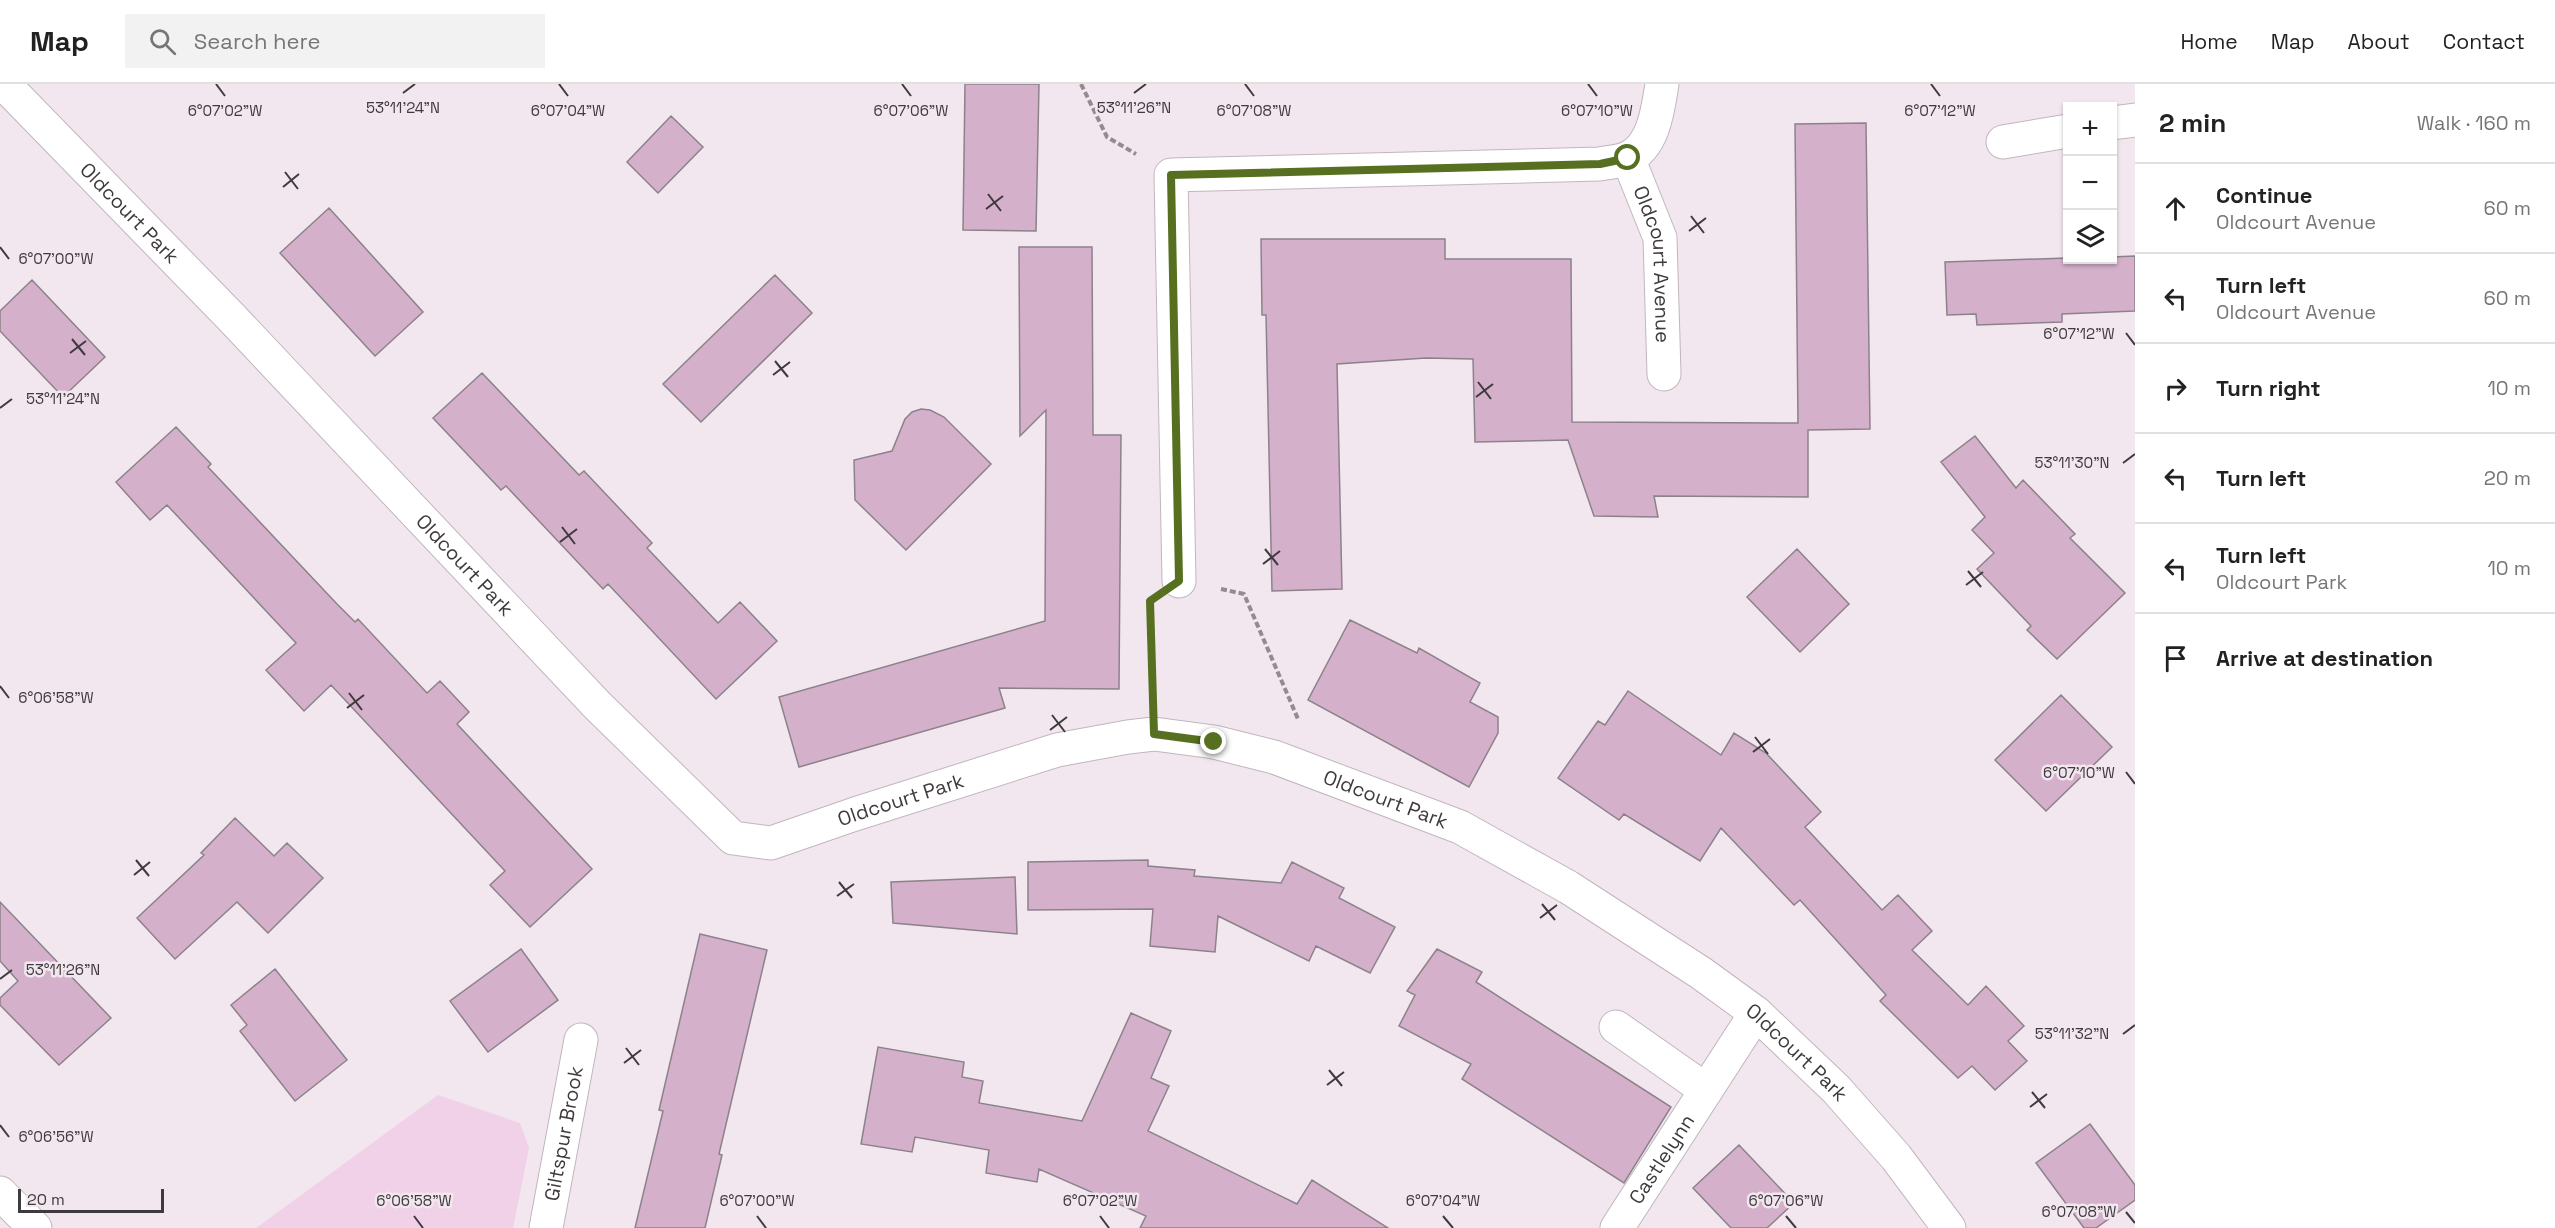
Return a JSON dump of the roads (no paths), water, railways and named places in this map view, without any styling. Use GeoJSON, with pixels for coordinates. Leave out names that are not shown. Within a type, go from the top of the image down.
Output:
{"type":"FeatureCollection","features":[{"type":"Feature","properties":{"kind":"street","name":"Oldcourt Park"},"geometry":{"type":"LineString","coordinates":[[4,84],[247,333],[597,705],[733,838],[771,843],[1058,750],[1154,734],[1214,742],[1290,763],[1460,827],[1604,909],[1701,973],[1756,1013],[1836,1089],[1896,1157],[1949,1228]]}},
{"type":"Feature","properties":{"kind":"street"},"geometry":{"type":"LineString","coordinates":[[1179,581],[1171,175],[1600,164],[1628,158],[1644,144],[1655,120],[1662,84]]}},
{"type":"Feature","properties":{"kind":"street"},"geometry":{"type":"LineString","coordinates":[[2117,122],[2135,120]]}},
{"type":"Feature","properties":{"kind":"street"},"geometry":{"type":"LineString","coordinates":[[2003,142],[2063,132]]}},
{"type":"Feature","properties":{"kind":"street","name":"Oldcourt Avenue"},"geometry":{"type":"LineString","coordinates":[[1628,158],[1660,238],[1664,374]]}},
{"type":"Feature","properties":{"kind":"street","name":"Castlelynn"},"geometry":{"type":"LineString","coordinates":[[1617,1228],[1756,1013]]}},
{"type":"Feature","properties":{"kind":"street"},"geometry":{"type":"LineString","coordinates":[[1616,1027],[1706,1090]]}},
{"type":"Feature","properties":{"kind":"street","name":"Giltspur Brook"},"geometry":{"type":"LineString","coordinates":[[546,1228],[581,1040]]}},
{"type":"Feature","properties":{"kind":"street"},"geometry":{"type":"LineString","coordinates":[[0,1193],[35,1228]]}}]}
